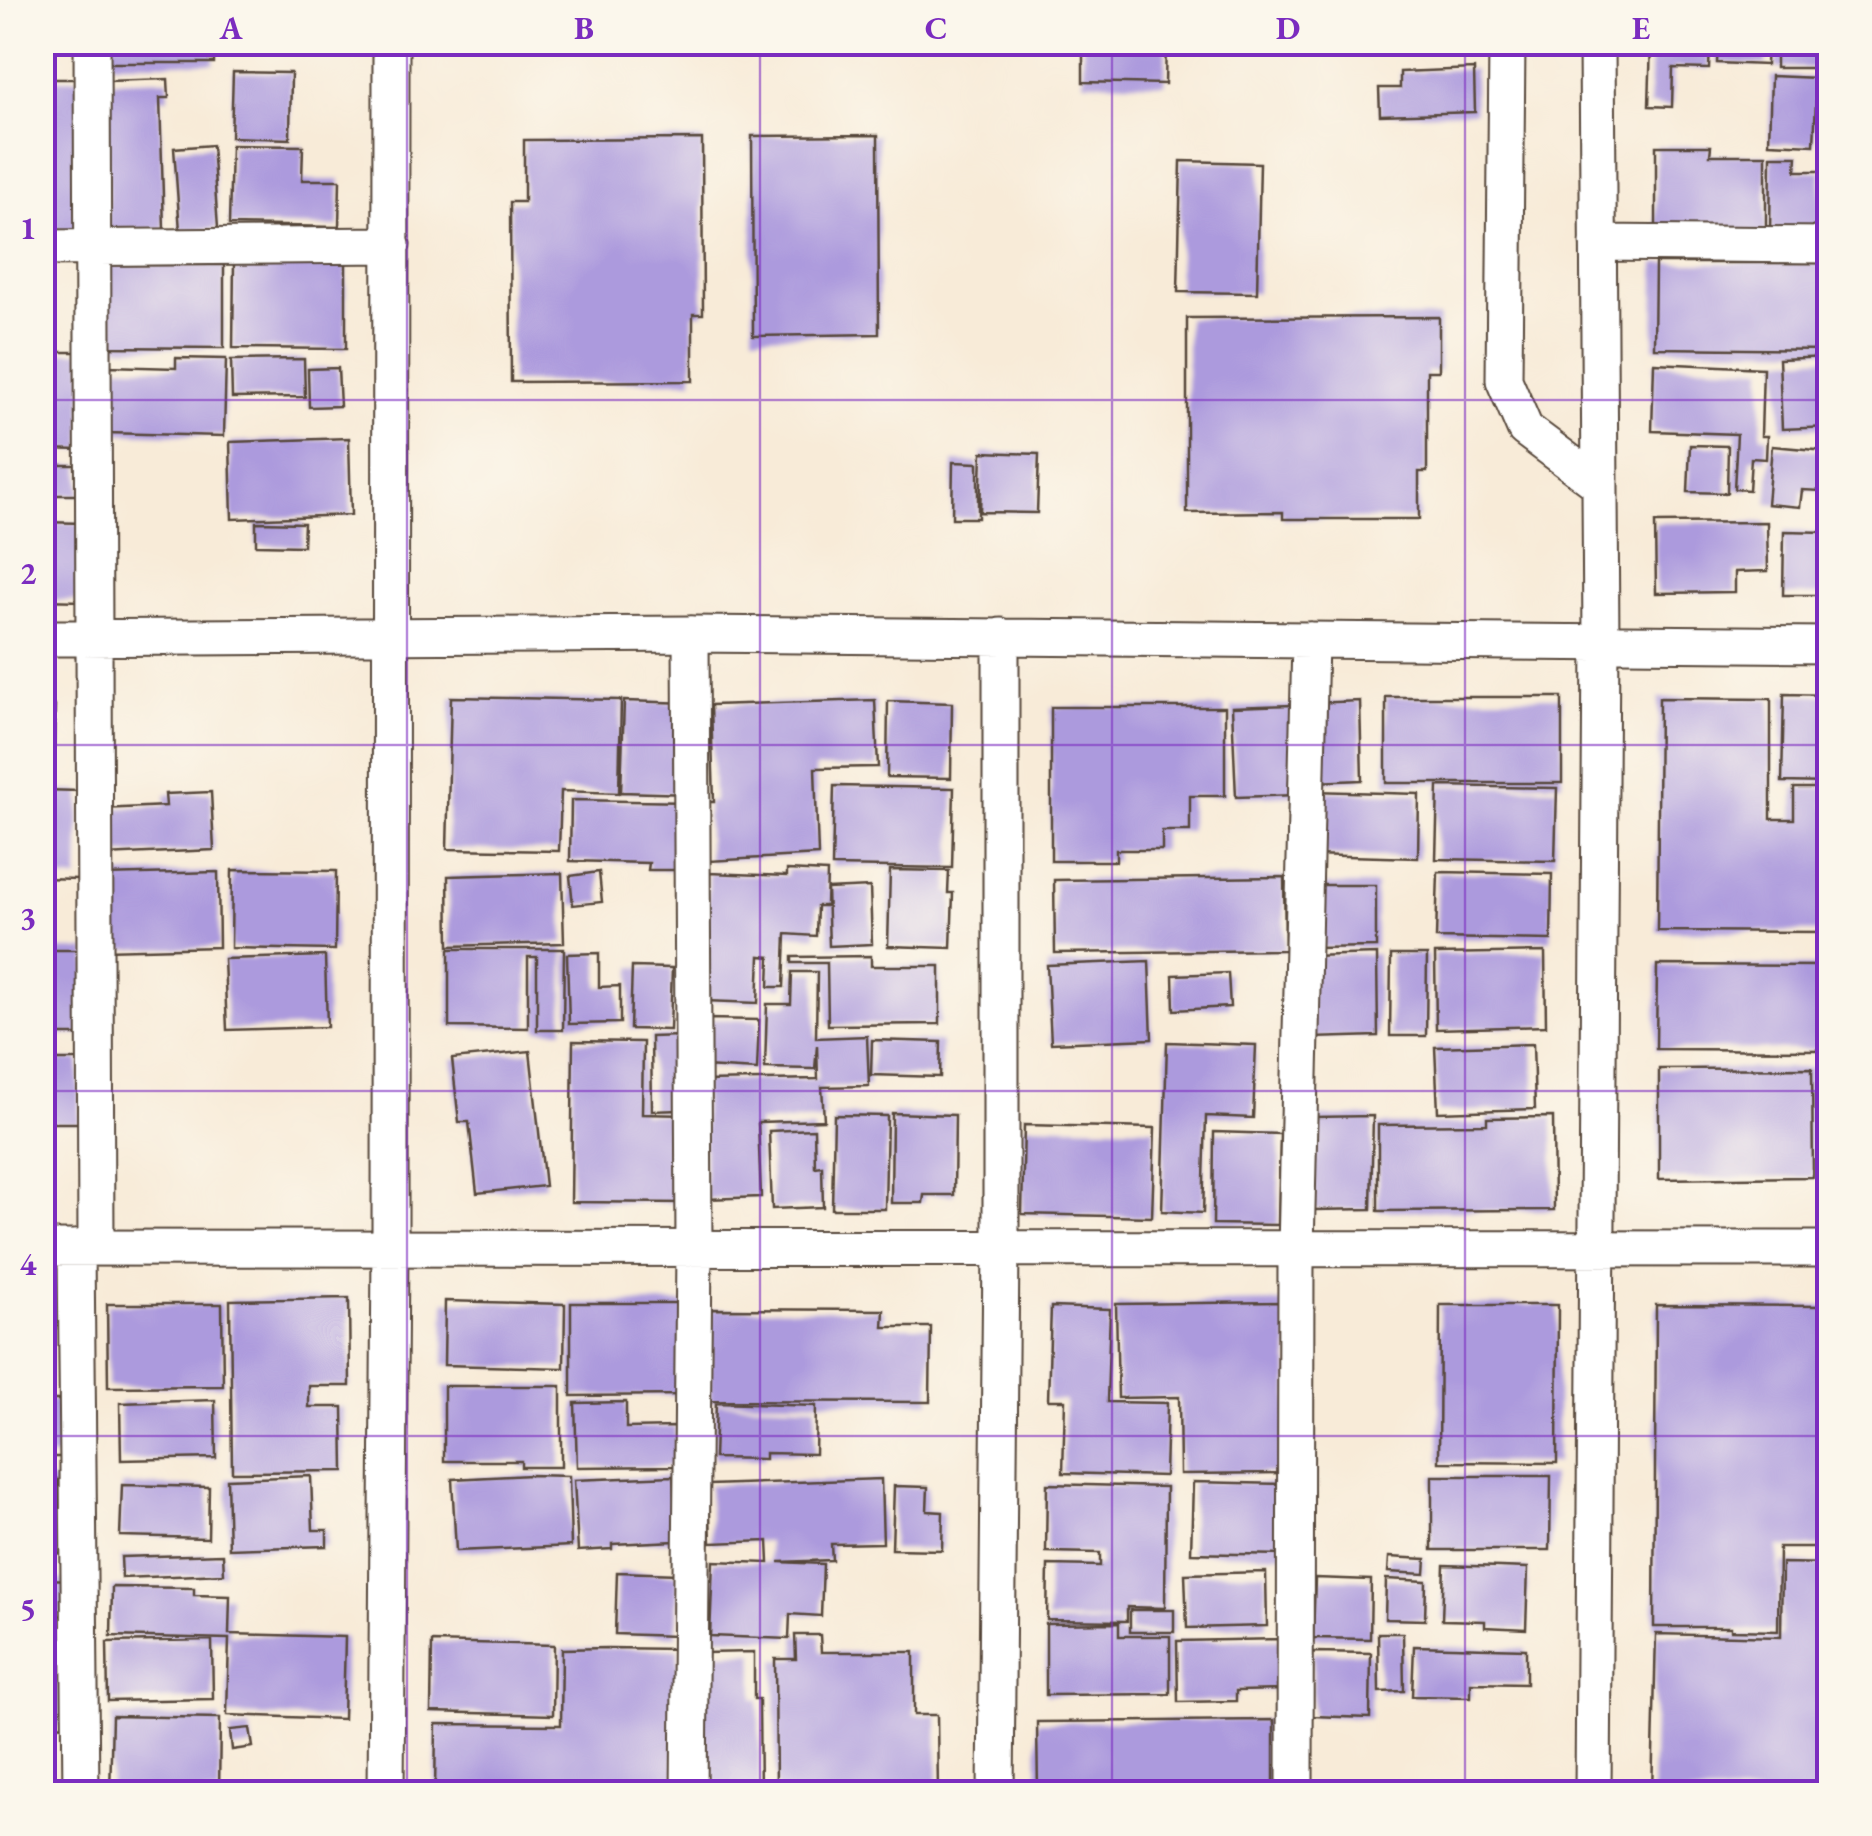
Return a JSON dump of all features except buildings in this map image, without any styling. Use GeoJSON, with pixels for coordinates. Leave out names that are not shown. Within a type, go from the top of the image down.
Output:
{"type":"FeatureCollection","features":[{"type":"Feature","properties":{"kind":"street"},"geometry":{"type":"LineString","coordinates":[[81,1794],[72,1248],[92,637],[92,42]]}},
{"type":"Feature","properties":{"kind":"street"},"geometry":{"type":"LineString","coordinates":[[386,1794],[392,42]]}},
{"type":"Feature","properties":{"kind":"street"},"geometry":{"type":"LineString","coordinates":[[1507,42],[1504,380],[1525,429],[1600,485]]}},
{"type":"Feature","properties":{"kind":"street"},"geometry":{"type":"LineString","coordinates":[[1594,1794],[1601,641],[1597,42]]}},
{"type":"Feature","properties":{"kind":"street"},"geometry":{"type":"LineString","coordinates":[[1598,243],[1830,245]]}},
{"type":"Feature","properties":{"kind":"street"},"geometry":{"type":"LineString","coordinates":[[42,248],[392,246]]}},
{"type":"Feature","properties":{"kind":"street"},"geometry":{"type":"LineString","coordinates":[[690,1794],[694,1248],[691,634]]}},
{"type":"Feature","properties":{"kind":"street"},"geometry":{"type":"LineString","coordinates":[[42,638],[691,634],[1830,645]]}},
{"type":"Feature","properties":{"kind":"street"},"geometry":{"type":"LineString","coordinates":[[996,1794],[1001,636]]}},
{"type":"Feature","properties":{"kind":"street"},"geometry":{"type":"LineString","coordinates":[[1295,1794],[1296,1250],[1310,640]]}},
{"type":"Feature","properties":{"kind":"street"},"geometry":{"type":"LineString","coordinates":[[72,1248],[1830,1249]]}}]}
